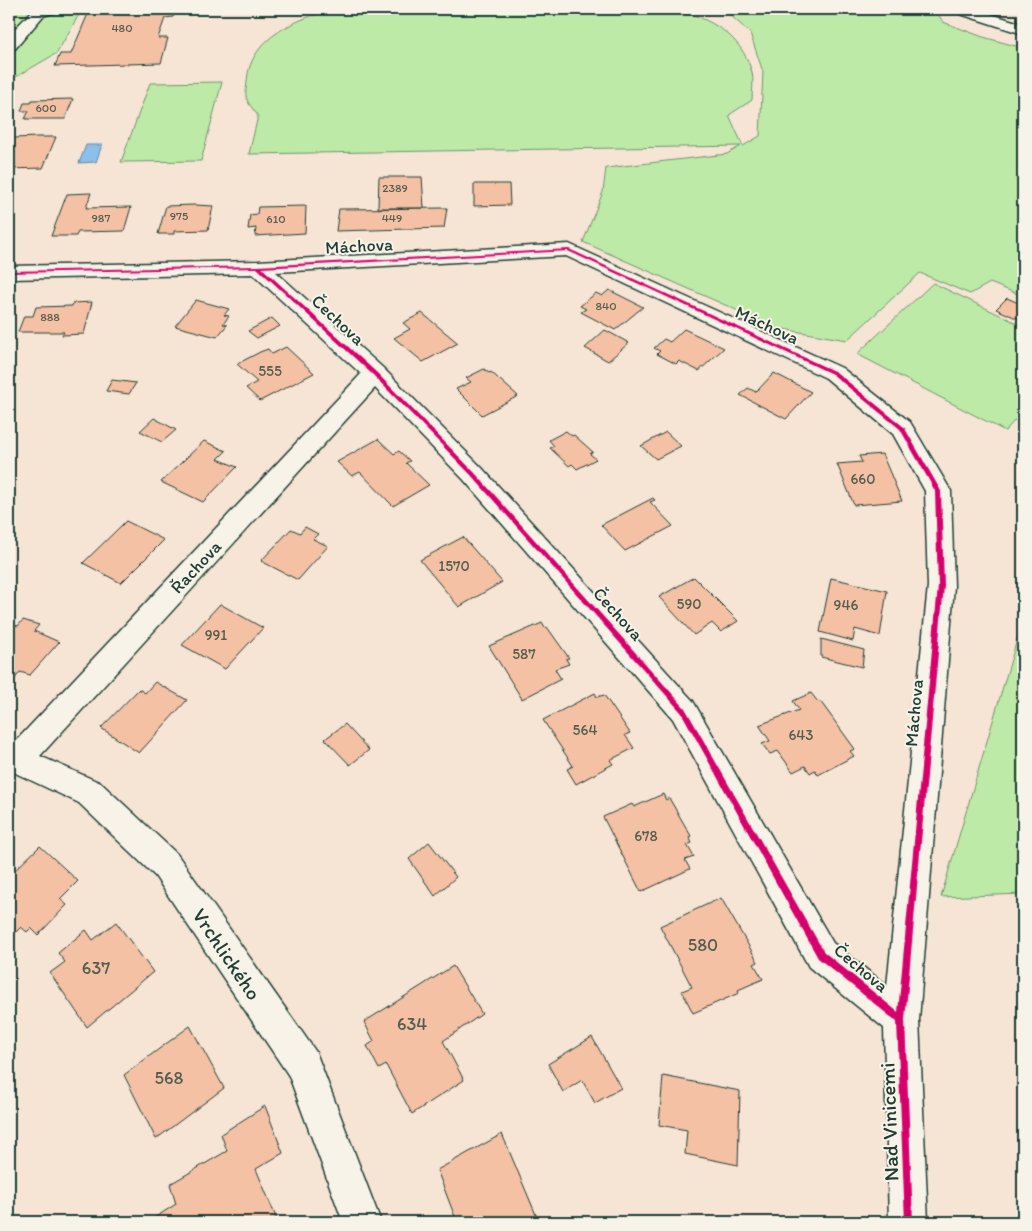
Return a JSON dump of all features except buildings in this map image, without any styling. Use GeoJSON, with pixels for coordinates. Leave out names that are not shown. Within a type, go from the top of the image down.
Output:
{"type":"FeatureCollection","features":[{"type":"Feature","properties":{"kind":"street"},"geometry":{"type":"LineString","coordinates":[[9,44],[37,13],[50,9]]}},
{"type":"Feature","properties":{"kind":"street"},"geometry":{"type":"LineString","coordinates":[[960,9],[1023,29]]}},
{"type":"Feature","properties":{"kind":"street","name":"Máchova"},"geometry":{"type":"LineString","coordinates":[[9,272],[258,267],[570,250],[834,373],[902,428],[938,491],[941,586],[901,1020]]}},
{"type":"Feature","properties":{"kind":"street","name":"Čechova"},"geometry":{"type":"LineString","coordinates":[[258,267],[374,374],[473,474],[682,710],[821,955],[901,1020]]}},
{"type":"Feature","properties":{"kind":"street","name":"Řachova"},"geometry":{"type":"LineString","coordinates":[[13,758],[374,374]]}},
{"type":"Feature","properties":{"kind":"street","name":"Vrchlického"},"geometry":{"type":"LineString","coordinates":[[13,758],[90,793],[166,865],[303,1066],[362,1222]]}},
{"type":"Feature","properties":{"kind":"street","name":"Nad Vinicemi"},"geometry":{"type":"LineString","coordinates":[[901,1020],[910,1222]]}},
{"type":"Feature","properties":{"kind":"green space"},"geometry":{"type":"Polygon","coordinates":[[[9,9],[82,9],[57,53],[9,81],[9,9]]]}},
{"type":"Feature","properties":{"kind":"green space"},"geometry":{"type":"Polygon","coordinates":[[[335,9],[677,9],[702,18],[723,30],[740,47],[747,59],[753,75],[752,100],[729,115],[743,146],[760,136],[763,72],[750,33],[727,12],[717,9],[938,9],[936,11],[943,22],[983,37],[1023,48],[1023,296],[990,283],[970,294],[920,273],[847,340],[777,328],[583,242],[603,192],[606,168],[727,154],[741,146],[249,154],[258,116],[248,101],[246,91],[250,66],[257,52],[266,41],[292,24],[335,9]]]}},
{"type":"Feature","properties":{"kind":"green space"},"geometry":{"type":"Polygon","coordinates":[[[222,82],[201,161],[121,162],[150,83],[222,82]]]}},
{"type":"Feature","properties":{"kind":"green space"},"geometry":{"type":"Polygon","coordinates":[[[933,283],[1023,326],[1023,411],[1005,431],[857,354],[933,283]]]}},
{"type":"Feature","properties":{"kind":"green space"},"geometry":{"type":"Polygon","coordinates":[[[1023,619],[1023,894],[941,897],[1023,619]]]}},
{"type":"Feature","properties":{"kind":"water"},"geometry":{"type":"Polygon","coordinates":[[[86,145],[102,145],[96,162],[79,163],[86,145]]]}},
{"type":"Feature","properties":{"kind":"cycle path"},"geometry":{"type":"LineString","coordinates":[[9,272],[258,267],[569,250],[834,373],[902,428],[938,491],[941,586],[901,1020],[909,1222]]}},
{"type":"Feature","properties":{"kind":"cycle path"},"geometry":{"type":"LineString","coordinates":[[258,267],[375,374],[473,474],[683,710],[821,955],[901,1020]]}}]}
